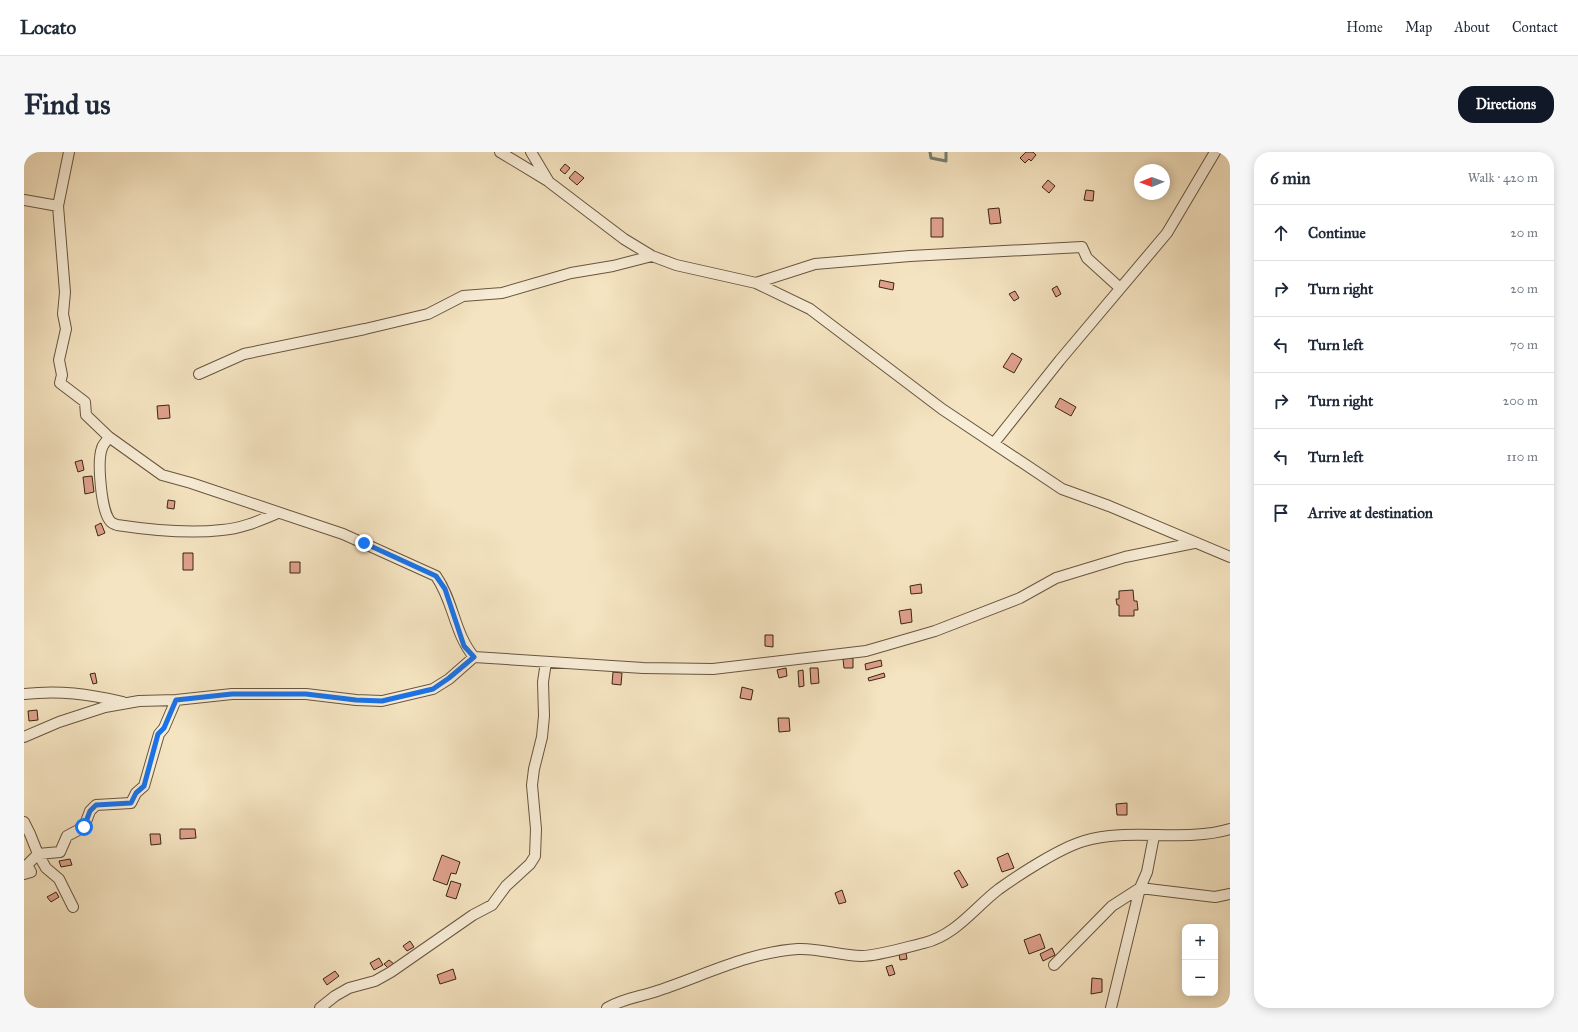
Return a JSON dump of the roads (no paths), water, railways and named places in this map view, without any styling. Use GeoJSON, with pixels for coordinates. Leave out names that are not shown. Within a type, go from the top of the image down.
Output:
{"type":"FeatureCollection","features":[{"type":"Feature","properties":{"kind":"street"},"geometry":{"type":"LineString","coordinates":[[69,152],[58,206],[65,292],[63,314],[66,328],[59,360],[62,375],[60,384],[85,402],[86,414],[109,437],[162,476],[191,483],[343,534],[436,576],[445,589],[464,646],[474,657],[643,668],[713,669],[866,651],[935,631],[970,618],[1020,598],[1056,578],[1125,557],[1194,543]]}},
{"type":"Feature","properties":{"kind":"street"},"geometry":{"type":"LineString","coordinates":[[500,152],[549,182],[624,239],[652,256],[676,265],[756,284],[810,309],[942,409],[1062,489],[1109,506],[1230,557]]}},
{"type":"Feature","properties":{"kind":"street"},"geometry":{"type":"LineString","coordinates":[[531,152],[549,182]]}},
{"type":"Feature","properties":{"kind":"street"},"geometry":{"type":"LineString","coordinates":[[994,443],[1060,360],[1167,233],[1215,152]]}},
{"type":"Feature","properties":{"kind":"street"},"geometry":{"type":"LineString","coordinates":[[24,200],[58,206]]}},
{"type":"Feature","properties":{"kind":"street"},"geometry":{"type":"LineString","coordinates":[[756,284],[815,264],[910,256],[1082,247],[1087,258],[1120,288]]}},
{"type":"Feature","properties":{"kind":"street"},"geometry":{"type":"LineString","coordinates":[[199,374],[244,354],[365,329],[428,314],[463,296],[502,293],[571,273],[614,266],[652,256]]}},
{"type":"Feature","properties":{"kind":"street"},"geometry":{"type":"LineString","coordinates":[[109,437],[102,447],[100,465],[101,486],[106,513],[111,522],[117,525],[193,532],[223,530],[258,521],[278,513]]}},
{"type":"Feature","properties":{"kind":"street"},"geometry":{"type":"LineString","coordinates":[[24,737],[59,722],[105,707],[128,704],[232,694],[306,694],[356,700],[382,701],[433,689],[474,657]]}},
{"type":"Feature","properties":{"kind":"street"},"geometry":{"type":"LineString","coordinates":[[320,1008],[334,996],[349,988],[375,981],[392,972],[473,915],[492,905],[506,886],[530,864],[535,856],[536,829],[532,785],[542,737],[544,716],[543,682],[546,662]]}},
{"type":"Feature","properties":{"kind":"street"},"geometry":{"type":"LineString","coordinates":[[24,694],[59,692],[85,694],[128,704]]}},
{"type":"Feature","properties":{"kind":"street"},"geometry":{"type":"LineString","coordinates":[[24,874],[31,872],[27,865],[38,854],[60,852],[67,836],[84,827],[90,811],[96,805],[131,803],[136,793],[144,786],[158,734],[164,728],[176,700]]}},
{"type":"Feature","properties":{"kind":"street"},"geometry":{"type":"LineString","coordinates":[[24,822],[46,868],[59,878],[73,907]]}},
{"type":"Feature","properties":{"kind":"street"},"geometry":{"type":"LineString","coordinates":[[607,1008],[619,1001],[654,992],[729,965],[768,953],[799,949],[862,956],[926,942],[951,931],[999,889],[1061,850],[1083,841],[1113,835],[1154,836],[1222,832],[1230,830]]}},
{"type":"Feature","properties":{"kind":"street"},"geometry":{"type":"LineString","coordinates":[[1111,1008],[1154,836]]}},
{"type":"Feature","properties":{"kind":"street"},"geometry":{"type":"LineString","coordinates":[[1054,965],[1112,906],[1140,888],[1215,897],[1230,894]]}},
{"type":"Feature","properties":{"kind":"waterway"},"geometry":{"type":"LineString","coordinates":[[930,152],[931,158],[946,161],[946,152]]}}]}
